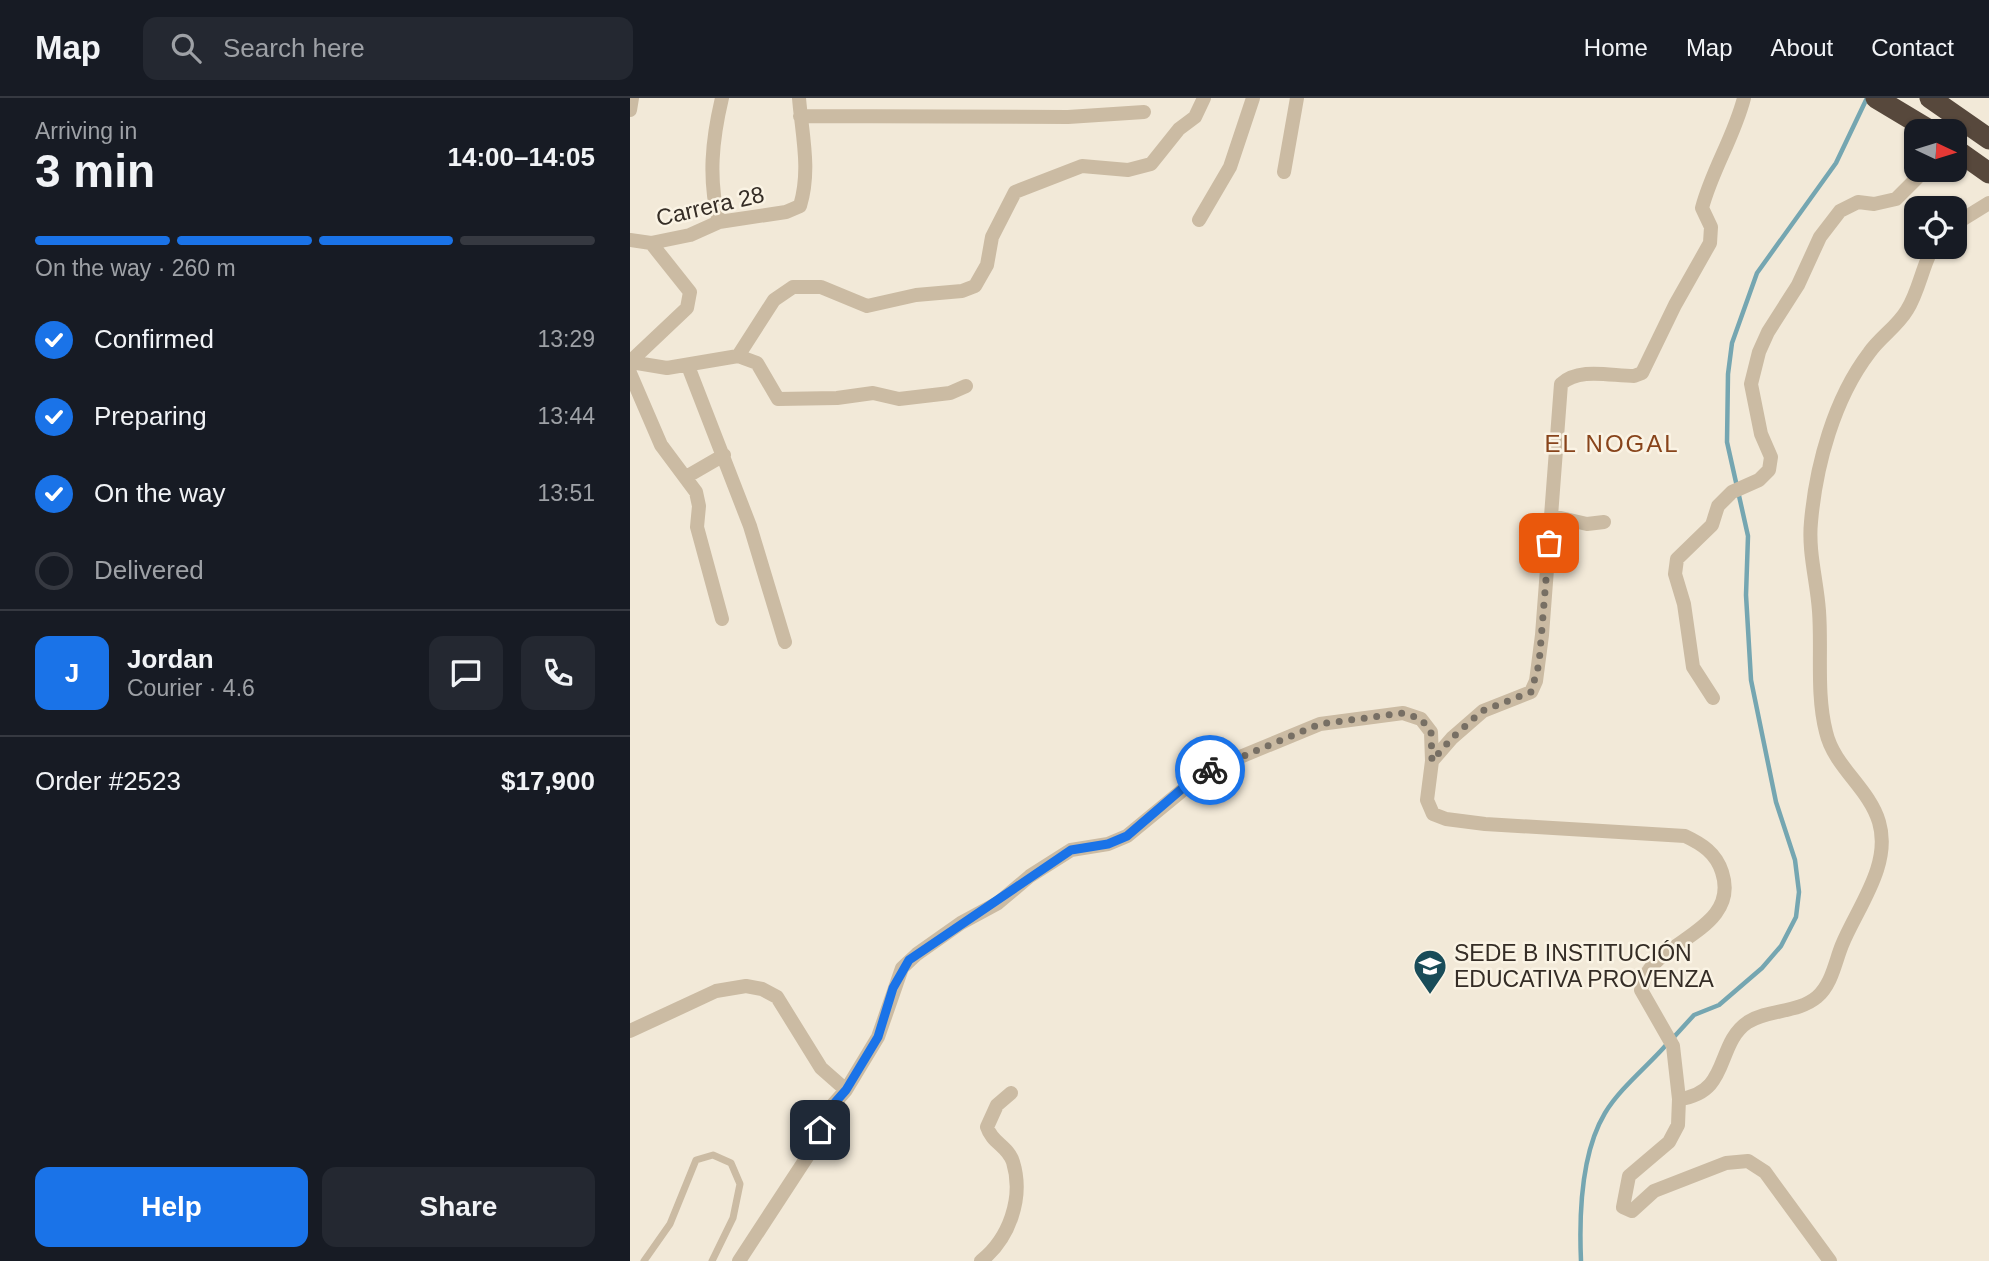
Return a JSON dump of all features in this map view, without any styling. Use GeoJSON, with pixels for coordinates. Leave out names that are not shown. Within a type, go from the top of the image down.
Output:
{"type":"FeatureCollection","features":[{"type":"Feature","properties":{"kind":"highway"},"geometry":{"type":"LineString","coordinates":[[1876,98],[1911,119]]}},
{"type":"Feature","properties":{"kind":"highway"},"geometry":{"type":"LineString","coordinates":[[1930,98],[1989,139]]}},
{"type":"Feature","properties":{"kind":"highway"},"geometry":{"type":"LineString","coordinates":[[1967,157],[1989,173]]}},
{"type":"Feature","properties":{"kind":"street"},"geometry":{"type":"LineString","coordinates":[[630,110],[632,98]]}},
{"type":"Feature","properties":{"kind":"street"},"geometry":{"type":"LineString","coordinates":[[719,222],[711,171],[722,98]]}},
{"type":"Feature","properties":{"kind":"street"},"geometry":{"type":"LineString","coordinates":[[799,98],[800,116],[1068,117],[1144,112]]}},
{"type":"Feature","properties":{"kind":"street"},"geometry":{"type":"LineString","coordinates":[[738,356],[774,300],[793,287],[821,287],[862,305],[874,306],[916,295],[949,293],[975,286],[987,265],[992,237],[1015,192],[1082,166],[1128,170],[1151,164],[1179,129],[1195,117],[1204,98]]}},
{"type":"Feature","properties":{"kind":"street"},"geometry":{"type":"LineString","coordinates":[[1199,220],[1230,167],[1253,98]]}},
{"type":"Feature","properties":{"kind":"street"},"geometry":{"type":"LineString","coordinates":[[1284,172],[1297,98]]}},
{"type":"Feature","properties":{"kind":"street"},"geometry":{"type":"LineString","coordinates":[[1432,761],[1452,738],[1482,711],[1531,692],[1539,664],[1561,384],[1569,377],[1581,375],[1634,376],[1642,373],[1675,305],[1710,243],[1711,227],[1702,208],[1728,147],[1744,98]]}},
{"type":"Feature","properties":{"kind":"street","name":"Carrera 28"},"geometry":{"type":"LineString","coordinates":[[630,240],[651,243],[690,234],[719,222],[786,212],[800,206],[806,170],[800,116]]}},
{"type":"Feature","properties":{"kind":"street"},"geometry":{"type":"LineString","coordinates":[[1713,698],[1693,667],[1684,604],[1675,574],[1677,559],[1712,525],[1718,506],[1732,492],[1759,480],[1769,470],[1771,457],[1762,434],[1751,384],[1759,352],[1797,285],[1820,237],[1840,211],[1858,202],[1874,204],[1896,199],[1913,182]]}},
{"type":"Feature","properties":{"kind":"street"},"geometry":{"type":"LineString","coordinates":[[1967,217],[1989,203]]}},
{"type":"Feature","properties":{"kind":"street"},"geometry":{"type":"LineString","coordinates":[[630,362],[687,308],[690,301],[690,292],[651,243]]}},
{"type":"Feature","properties":{"kind":"street"},"geometry":{"type":"LineString","coordinates":[[1679,1100],[1696,1097],[1714,1080],[1724,1065],[1729,1044],[1745,1024],[1817,998],[1832,974],[1851,923],[1868,897],[1879,856],[1880,824],[1873,808],[1831,748],[1823,722],[1819,608],[1811,523],[1820,466],[1833,424],[1854,376],[1868,355],[1909,308],[1928,259]]}},
{"type":"Feature","properties":{"kind":"street"},"geometry":{"type":"LineString","coordinates":[[630,362],[667,368],[738,356],[757,363],[778,399],[825,399],[873,393],[899,399],[950,393],[966,386]]}},
{"type":"Feature","properties":{"kind":"street"},"geometry":{"type":"LineString","coordinates":[[688,366],[750,526],[785,642]]}},
{"type":"Feature","properties":{"kind":"street"},"geometry":{"type":"LineString","coordinates":[[630,373],[661,445],[696,492],[699,506],[697,527],[722,619]]}},
{"type":"Feature","properties":{"kind":"street"},"geometry":{"type":"LineString","coordinates":[[686,477],[724,455]]}},
{"type":"Feature","properties":{"kind":"street"},"geometry":{"type":"LineString","coordinates":[[1552,516],[1587,524],[1604,522]]}},
{"type":"Feature","properties":{"kind":"street"},"geometry":{"type":"LineString","coordinates":[[739,1261],[809,1154],[831,1107],[846,1090],[878,1037],[893,988],[909,960],[1071,850],[1108,844],[1127,836],[1206,771],[1320,724],[1403,713],[1421,719],[1431,732],[1432,761],[1427,800],[1433,814],[1446,819],[1685,836],[1703,845],[1719,862],[1725,883],[1714,917],[1649,969],[1641,990],[1673,1046],[1679,1100],[1678,1125],[1669,1142],[1629,1177],[1623,1207],[1632,1211],[1654,1191],[1726,1163],[1748,1161],[1765,1172],[1830,1261]]}},
{"type":"Feature","properties":{"kind":"street"},"geometry":{"type":"LineString","coordinates":[[630,1031],[716,991],[746,986],[762,989],[777,997],[821,1068],[846,1090]]}},
{"type":"Feature","properties":{"kind":"street"},"geometry":{"type":"LineString","coordinates":[[981,1261],[996,1249],[1009,1230],[1013,1210],[1013,1163],[1006,1149],[993,1141],[988,1127],[998,1105],[1012,1093]]}},
{"type":"Feature","properties":{"kind":"lane"},"geometry":{"type":"LineString","coordinates":[[644,1261],[670,1224],[696,1160],[713,1155],[730,1163],[740,1184],[733,1218],[712,1261]]}},
{"type":"Feature","properties":{"kind":"waterway"},"geometry":{"type":"LineString","coordinates":[[1673,1038],[1694,1015],[1719,1005],[1762,968],[1781,946],[1796,917],[1799,892],[1795,860],[1776,802],[1751,680],[1746,595],[1748,536],[1727,442],[1728,374],[1732,343],[1757,273],[1836,163],[1867,98]]}},
{"type":"Feature","properties":{"kind":"waterway"},"geometry":{"type":"LineString","coordinates":[[1581,1261],[1583,1185],[1597,1129],[1618,1095],[1667,1044]]}},
{"type":"Feature","properties":{"kind":"way so far"},"geometry":{"type":"LineString","coordinates":[[1210,770],[1320,724],[1403,713],[1421,719],[1431,732],[1432,761],[1452,738],[1482,711],[1517,700],[1531,692],[1539,664],[1549,543]]}},
{"type":"Feature","properties":{"kind":"place","name":"SEDE B INSTITUCIÓN EDUCATIVA PROVENZA"},"geometry":{"type":"Point","coordinates":[1430,996]}},
{"type":"Feature","properties":{"kind":"district","name":"EL NOGAL"},"geometry":{"type":"Point","coordinates":[1612,443]}},
{"type":"Feature","properties":{"kind":"route"},"geometry":{"type":"LineString","coordinates":[[820,1130],[831,1107],[846,1090],[878,1037],[893,988],[902,968],[909,960],[961,923],[998,903],[1030,876],[1071,850],[1108,844],[1127,836],[1191,781],[1210,770]]}}]}
